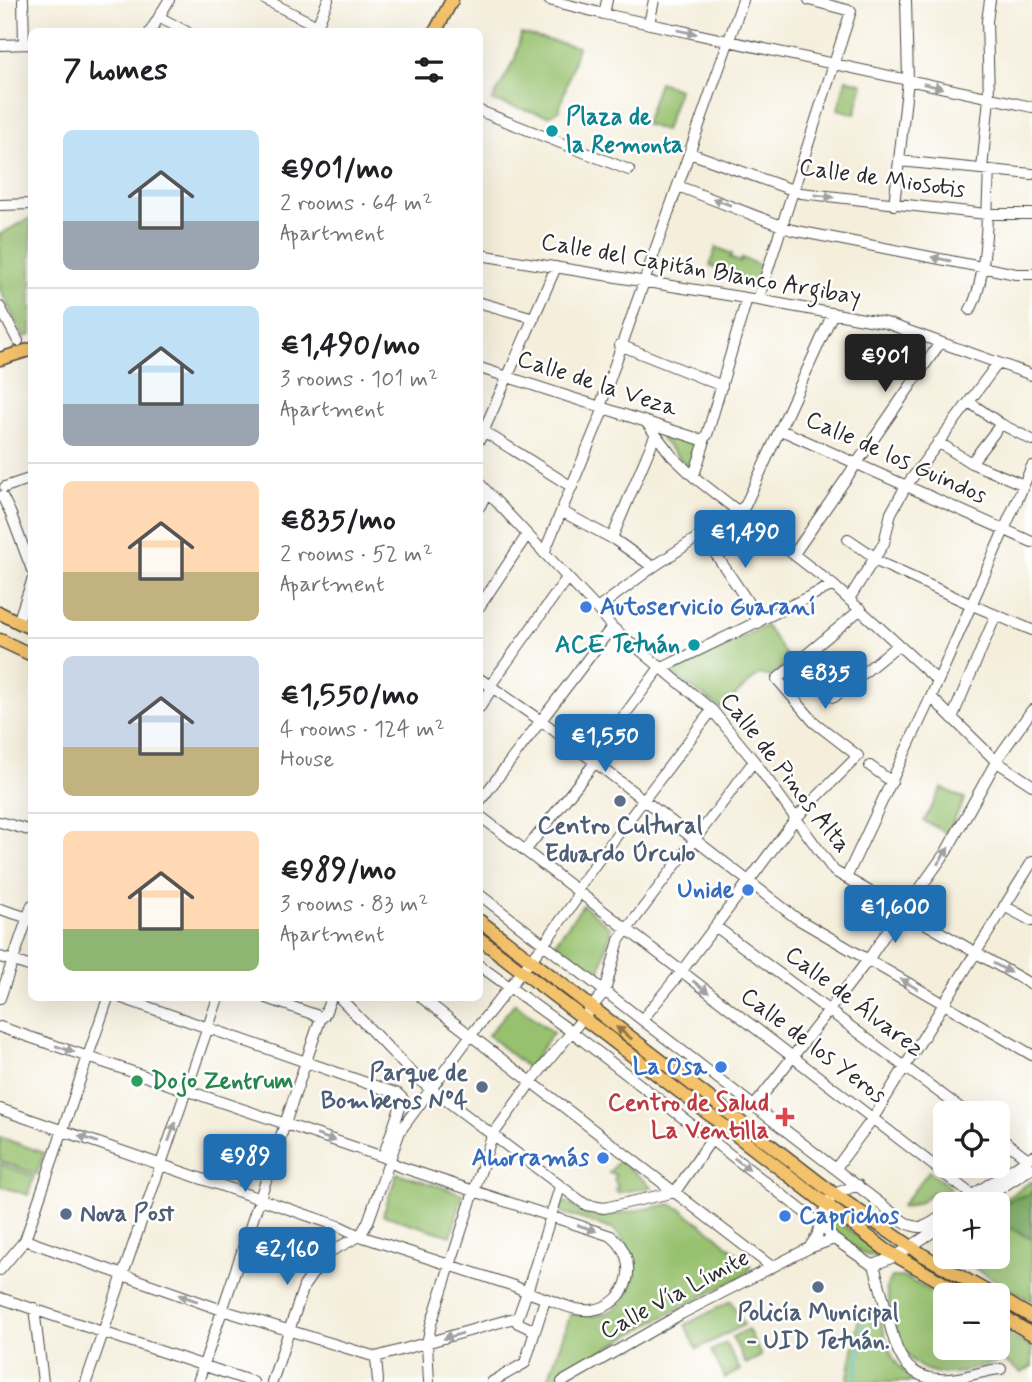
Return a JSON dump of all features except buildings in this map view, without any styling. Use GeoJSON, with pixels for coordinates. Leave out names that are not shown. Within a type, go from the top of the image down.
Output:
{"type":"FeatureCollection","features":[{"type":"Feature","properties":{"kind":"main road"},"geometry":{"type":"LineString","coordinates":[[437,28],[452,0]]}},
{"type":"Feature","properties":{"kind":"main road"},"geometry":{"type":"LineString","coordinates":[[0,359],[28,350]]}},
{"type":"Feature","properties":{"kind":"main road"},"geometry":{"type":"LineString","coordinates":[[0,613],[28,627]]}},
{"type":"Feature","properties":{"kind":"main road"},"geometry":{"type":"LineString","coordinates":[[0,640],[28,656]]}},
{"type":"Feature","properties":{"kind":"main road"},"geometry":{"type":"LineString","coordinates":[[483,922],[531,960],[587,1014],[826,1205],[897,1256],[943,1283]]}},
{"type":"Feature","properties":{"kind":"main road"},"geometry":{"type":"LineString","coordinates":[[483,941],[521,972],[587,1014],[834,1194],[909,1245],[973,1283]]}},
{"type":"Feature","properties":{"kind":"main road"},"geometry":{"type":"LineString","coordinates":[[1010,1305],[1032,1317]]}},
{"type":"Feature","properties":{"kind":"main road"},"geometry":{"type":"LineString","coordinates":[[1010,1321],[1032,1334]]}},
{"type":"Feature","properties":{"kind":"street"},"geometry":{"type":"LineString","coordinates":[[0,45],[28,45],[23,0]]}},
{"type":"Feature","properties":{"kind":"street"},"geometry":{"type":"LineString","coordinates":[[152,28],[169,0]]}},
{"type":"Feature","properties":{"kind":"street"},"geometry":{"type":"LineString","coordinates":[[266,0],[316,28],[328,0]]}},
{"type":"Feature","properties":{"kind":"street"},"geometry":{"type":"LineString","coordinates":[[604,14],[607,0]]}},
{"type":"Feature","properties":{"kind":"street"},"geometry":{"type":"LineString","coordinates":[[649,24],[654,0]]}},
{"type":"Feature","properties":{"kind":"street"},"geometry":{"type":"LineString","coordinates":[[544,553],[602,407],[620,345],[743,0]]}},
{"type":"Feature","properties":{"kind":"street"},"geometry":{"type":"LineString","coordinates":[[758,300],[851,11],[810,0]]}},
{"type":"Feature","properties":{"kind":"street"},"geometry":{"type":"LineString","coordinates":[[894,205],[908,80],[906,0]]}},
{"type":"Feature","properties":{"kind":"street"},"geometry":{"type":"LineString","coordinates":[[970,310],[976,299],[986,214],[989,98],[987,21],[990,0]]}},
{"type":"Feature","properties":{"kind":"street"},"geometry":{"type":"LineString","coordinates":[[553,1],[1032,107]]}},
{"type":"Feature","properties":{"kind":"street"},"geometry":{"type":"LineString","coordinates":[[159,17],[180,28]]}},
{"type":"Feature","properties":{"kind":"street"},"geometry":{"type":"LineString","coordinates":[[483,112],[629,170]]}},
{"type":"Feature","properties":{"kind":"street","name":"Calle de Miosotis"},"geometry":{"type":"LineString","coordinates":[[690,153],[801,193],[986,214],[1032,214]]}},
{"type":"Feature","properties":{"kind":"street"},"geometry":{"type":"LineString","coordinates":[[899,161],[1032,174]]}},
{"type":"Feature","properties":{"kind":"street"},"geometry":{"type":"LineString","coordinates":[[678,186],[792,230],[1016,274],[1032,274]]}},
{"type":"Feature","properties":{"kind":"street"},"geometry":{"type":"LineString","coordinates":[[0,205],[28,204]]}},
{"type":"Feature","properties":{"kind":"street","name":"Calle del Capitán Blanco Argibay"},"geometry":{"type":"LineString","coordinates":[[483,255],[886,323],[1032,375]]}},
{"type":"Feature","properties":{"kind":"street"},"geometry":{"type":"LineString","coordinates":[[483,433],[556,267]]}},
{"type":"Feature","properties":{"kind":"street"},"geometry":{"type":"LineString","coordinates":[[695,472],[704,444],[702,440],[707,435],[747,298]]}},
{"type":"Feature","properties":{"kind":"street"},"geometry":{"type":"LineString","coordinates":[[483,304],[534,318]]}},
{"type":"Feature","properties":{"kind":"street"},"geometry":{"type":"LineString","coordinates":[[0,307],[18,341]]}},
{"type":"Feature","properties":{"kind":"street"},"geometry":{"type":"LineString","coordinates":[[597,609],[653,567],[745,506],[833,313]]}},
{"type":"Feature","properties":{"kind":"street"},"geometry":{"type":"LineString","coordinates":[[794,554],[940,342]]}},
{"type":"Feature","properties":{"kind":"street"},"geometry":{"type":"LineString","coordinates":[[620,345],[722,386]]}},
{"type":"Feature","properties":{"kind":"street"},"geometry":{"type":"LineString","coordinates":[[849,599],[884,543],[891,513],[906,486],[998,363]]}},
{"type":"Feature","properties":{"kind":"street","name":"Calle de la Veza"},"geometry":{"type":"LineString","coordinates":[[483,369],[702,440]]}},
{"type":"Feature","properties":{"kind":"street"},"geometry":{"type":"LineString","coordinates":[[969,402],[1001,424],[1032,440]]}},
{"type":"Feature","properties":{"kind":"street"},"geometry":{"type":"LineString","coordinates":[[646,422],[655,436],[694,477],[739,509],[833,585],[938,681]]}},
{"type":"Feature","properties":{"kind":"street"},"geometry":{"type":"LineString","coordinates":[[971,463],[1001,424]]}},
{"type":"Feature","properties":{"kind":"street","name":"Calle de los Guindos"},"geometry":{"type":"LineString","coordinates":[[781,430],[1032,542]]}},
{"type":"Feature","properties":{"kind":"street"},"geometry":{"type":"LineString","coordinates":[[483,436],[572,488]]}},
{"type":"Feature","properties":{"kind":"street"},"geometry":{"type":"LineString","coordinates":[[612,538],[655,436]]}},
{"type":"Feature","properties":{"kind":"street"},"geometry":{"type":"LineString","coordinates":[[938,442],[971,463],[1024,485]]}},
{"type":"Feature","properties":{"kind":"street"},"geometry":{"type":"LineString","coordinates":[[846,878],[931,697],[1032,466]]}},
{"type":"Feature","properties":{"kind":"street"},"geometry":{"type":"LineString","coordinates":[[28,480],[2,490],[28,559]]}},
{"type":"Feature","properties":{"kind":"street","name":"Calle de Pinos Alta"},"geometry":{"type":"LineString","coordinates":[[483,488],[612,627],[712,710],[754,761],[834,871],[1032,985]]}},
{"type":"Feature","properties":{"kind":"street"},"geometry":{"type":"LineString","coordinates":[[561,511],[612,538],[653,567]]}},
{"type":"Feature","properties":{"kind":"street"},"geometry":{"type":"LineString","coordinates":[[702,534],[746,599],[758,622]]}},
{"type":"Feature","properties":{"kind":"street"},"geometry":{"type":"LineString","coordinates":[[483,601],[527,535]]}},
{"type":"Feature","properties":{"kind":"street"},"geometry":{"type":"LineString","coordinates":[[849,539],[873,556],[874,560],[1032,630]]}},
{"type":"Feature","properties":{"kind":"street"},"geometry":{"type":"LineString","coordinates":[[483,702],[492,683],[567,578]]}},
{"type":"Feature","properties":{"kind":"street"},"geometry":{"type":"LineString","coordinates":[[525,851],[593,765],[592,759],[658,670],[833,585]]}},
{"type":"Feature","properties":{"kind":"street"},"geometry":{"type":"LineString","coordinates":[[642,1020],[796,818],[858,756],[814,722],[778,683],[778,677],[861,610]]}},
{"type":"Feature","properties":{"kind":"street"},"geometry":{"type":"LineString","coordinates":[[952,718],[996,615]]}},
{"type":"Feature","properties":{"kind":"street"},"geometry":{"type":"LineString","coordinates":[[483,797],[612,627]]}},
{"type":"Feature","properties":{"kind":"street"},"geometry":{"type":"LineString","coordinates":[[834,697],[898,645]]}},
{"type":"Feature","properties":{"kind":"street"},"geometry":{"type":"LineString","coordinates":[[483,681],[540,720],[645,799],[796,918],[1032,1055]]}},
{"type":"Feature","properties":{"kind":"street"},"geometry":{"type":"LineString","coordinates":[[931,697],[997,762],[1032,785]]}},
{"type":"Feature","properties":{"kind":"street"},"geometry":{"type":"LineString","coordinates":[[386,1159],[400,1131],[471,1035],[543,946],[631,815],[712,710]]}},
{"type":"Feature","properties":{"kind":"street"},"geometry":{"type":"LineString","coordinates":[[755,1105],[868,960],[889,927],[946,852],[997,762],[1032,710]]}},
{"type":"Feature","properties":{"kind":"street"},"geometry":{"type":"LineString","coordinates":[[429,1382],[427,1344],[492,1136],[531,1082],[605,990],[617,948],[627,931],[754,761]]}},
{"type":"Feature","properties":{"kind":"street"},"geometry":{"type":"LineString","coordinates":[[870,766],[892,782]]}},
{"type":"Feature","properties":{"kind":"street","name":"Calle de los Yeros"},"geometry":{"type":"LineString","coordinates":[[483,818],[965,1192]]}},
{"type":"Feature","properties":{"kind":"street"},"geometry":{"type":"LineString","coordinates":[[0,822],[28,830]]}},
{"type":"Feature","properties":{"kind":"street"},"geometry":{"type":"LineString","coordinates":[[836,1168],[873,1118],[1032,862]]}},
{"type":"Feature","properties":{"kind":"street"},"geometry":{"type":"LineString","coordinates":[[483,897],[903,1221],[912,1227],[920,1228],[933,1221]]}},
{"type":"Feature","properties":{"kind":"street"},"geometry":{"type":"LineString","coordinates":[[1004,906],[1032,921]]}},
{"type":"Feature","properties":{"kind":"street"},"geometry":{"type":"LineString","coordinates":[[0,908],[28,918]]}},
{"type":"Feature","properties":{"kind":"street"},"geometry":{"type":"LineString","coordinates":[[0,998],[28,921]]}},
{"type":"Feature","properties":{"kind":"street","name":"Calle de Álvarez"},"geometry":{"type":"LineString","coordinates":[[715,926],[951,1101]]}},
{"type":"Feature","properties":{"kind":"street"},"geometry":{"type":"LineString","coordinates":[[0,957],[28,966]]}},
{"type":"Feature","properties":{"kind":"street"},"geometry":{"type":"LineString","coordinates":[[483,968],[572,1032],[821,1225],[834,1239],[874,1265],[897,1349],[901,1359],[909,1367],[920,1374],[938,1379],[951,1379],[1002,1368]]}},
{"type":"Feature","properties":{"kind":"street"},"geometry":{"type":"LineString","coordinates":[[0,1270],[25,1240],[107,1001]]}},
{"type":"Feature","properties":{"kind":"street"},"geometry":{"type":"LineString","coordinates":[[131,1001],[398,1094],[402,1099],[369,1222],[360,1236],[327,1253],[304,1286],[272,1382]]}},
{"type":"Feature","properties":{"kind":"street"},"geometry":{"type":"LineString","coordinates":[[86,1382],[217,1001]]}},
{"type":"Feature","properties":{"kind":"street"},"geometry":{"type":"LineString","coordinates":[[276,1001],[321,1017]]}},
{"type":"Feature","properties":{"kind":"street"},"geometry":{"type":"LineString","coordinates":[[198,1382],[321,1017],[324,1016],[330,1001]]}},
{"type":"Feature","properties":{"kind":"street"},"geometry":{"type":"LineString","coordinates":[[343,1001],[401,1064],[492,1136],[586,1205],[598,1208],[675,1192],[711,1140]]}},
{"type":"Feature","properties":{"kind":"street"},"geometry":{"type":"LineString","coordinates":[[426,1001],[772,1267]]}},
{"type":"Feature","properties":{"kind":"street"},"geometry":{"type":"LineString","coordinates":[[0,1027],[611,1237],[622,1247],[628,1259],[627,1283],[615,1301],[595,1310],[578,1310],[360,1236],[160,1163],[0,1110]]}},
{"type":"Feature","properties":{"kind":"street"},"geometry":{"type":"LineString","coordinates":[[984,1192],[1031,1161],[1010,1145]]}},
{"type":"Feature","properties":{"kind":"street"},"geometry":{"type":"LineString","coordinates":[[809,1248],[817,1236],[826,1205],[834,1194],[858,1185]]}},
{"type":"Feature","properties":{"kind":"street"},"geometry":{"type":"LineString","coordinates":[[536,1327],[523,1327],[518,1317],[560,1187]]}},
{"type":"Feature","properties":{"kind":"street"},"geometry":{"type":"LineString","coordinates":[[903,1221],[909,1245]]}},
{"type":"Feature","properties":{"kind":"street"},"geometry":{"type":"LineString","coordinates":[[874,1265],[897,1256],[909,1245],[933,1231]]}},
{"type":"Feature","properties":{"kind":"street","name":"Calle Vía Límite"},"geometry":{"type":"LineString","coordinates":[[562,1382],[646,1333],[809,1248],[834,1239]]}},
{"type":"Feature","properties":{"kind":"street"},"geometry":{"type":"LineString","coordinates":[[25,1240],[222,1310],[376,1357],[518,1317]]}},
{"type":"Feature","properties":{"kind":"street"},"geometry":{"type":"LineString","coordinates":[[0,1297],[253,1382]]}},
{"type":"Feature","properties":{"kind":"street"},"geometry":{"type":"LineString","coordinates":[[492,1382],[525,1363],[544,1298]]}},
{"type":"Feature","properties":{"kind":"street"},"geometry":{"type":"LineString","coordinates":[[34,1308],[43,1382]]}},
{"type":"Feature","properties":{"kind":"street"},"geometry":{"type":"LineString","coordinates":[[376,1357],[378,1382]]}},
{"type":"Feature","properties":{"kind":"green space"},"geometry":{"type":"Polygon","coordinates":[[[521,34],[578,47],[559,110],[549,116],[492,101],[515,59],[521,34]]]}},
{"type":"Feature","properties":{"kind":"green space"},"geometry":{"type":"Polygon","coordinates":[[[846,79],[863,84],[855,114],[838,109],[846,79]]]}},
{"type":"Feature","properties":{"kind":"green space"},"geometry":{"type":"Polygon","coordinates":[[[659,82],[679,89],[665,131],[645,124],[659,82]]]}},
{"type":"Feature","properties":{"kind":"green space"},"geometry":{"type":"Polygon","coordinates":[[[28,220],[28,336],[24,337],[0,290],[0,234],[28,220]]]}},
{"type":"Feature","properties":{"kind":"green space"},"geometry":{"type":"Polygon","coordinates":[[[716,247],[732,254],[730,258],[740,262],[742,258],[762,266],[756,284],[710,266],[716,247]]]}},
{"type":"Feature","properties":{"kind":"green space"},"geometry":{"type":"Polygon","coordinates":[[[664,433],[700,444],[692,471],[661,439],[664,433]]]}},
{"type":"Feature","properties":{"kind":"green space"},"geometry":{"type":"Polygon","coordinates":[[[766,626],[790,661],[771,677],[759,674],[721,708],[669,672],[669,669],[766,626]]]}},
{"type":"Feature","properties":{"kind":"green space"},"geometry":{"type":"Polygon","coordinates":[[[942,788],[965,799],[947,833],[924,821],[942,788]]]}},
{"type":"Feature","properties":{"kind":"green space"},"geometry":{"type":"Polygon","coordinates":[[[583,905],[611,928],[599,976],[595,976],[555,943],[583,905]]]}},
{"type":"Feature","properties":{"kind":"green space"},"geometry":{"type":"Polygon","coordinates":[[[515,1003],[553,1033],[528,1068],[488,1035],[515,1003]]]}},
{"type":"Feature","properties":{"kind":"green space"},"geometry":{"type":"Polygon","coordinates":[[[0,1137],[44,1153],[37,1174],[0,1161],[0,1137]]]}},
{"type":"Feature","properties":{"kind":"green space"},"geometry":{"type":"Polygon","coordinates":[[[619,1160],[652,1187],[617,1193],[615,1189],[618,1187],[614,1180],[616,1175],[609,1173],[619,1160]]]}},
{"type":"Feature","properties":{"kind":"green space"},"geometry":{"type":"Polygon","coordinates":[[[0,1164],[34,1176],[28,1195],[0,1186],[0,1164]]]}},
{"type":"Feature","properties":{"kind":"green space"},"geometry":{"type":"Polygon","coordinates":[[[929,1171],[933,1178],[938,1178],[951,1188],[945,1192],[933,1192],[920,1202],[901,1207],[929,1171]]]}},
{"type":"Feature","properties":{"kind":"green space"},"geometry":{"type":"Polygon","coordinates":[[[397,1173],[463,1194],[451,1236],[383,1215],[397,1173]]]}},
{"type":"Feature","properties":{"kind":"green space"},"geometry":{"type":"Polygon","coordinates":[[[1032,1181],[1032,1301],[1010,1288],[1010,1283],[1000,1283],[976,1269],[1010,1269],[1010,1195],[1032,1181]]]}},
{"type":"Feature","properties":{"kind":"green space"},"geometry":{"type":"Polygon","coordinates":[[[1032,1193],[1032,1239],[1010,1229],[1012,1199],[1032,1193]]]}},
{"type":"Feature","properties":{"kind":"green space"},"geometry":{"type":"Polygon","coordinates":[[[566,1202],[587,1215],[602,1217],[670,1204],[716,1235],[751,1266],[748,1272],[739,1278],[655,1321],[547,1382],[571,1313],[591,1316],[608,1313],[620,1304],[629,1292],[633,1277],[633,1261],[626,1245],[614,1230],[563,1213],[560,1210],[566,1202]]]}},
{"type":"Feature","properties":{"kind":"green space"},"geometry":{"type":"Polygon","coordinates":[[[831,1218],[885,1256],[871,1257],[858,1250],[834,1231],[831,1218]]]}},
{"type":"Feature","properties":{"kind":"green space"},"geometry":{"type":"Polygon","coordinates":[[[892,1277],[904,1277],[933,1293],[933,1360],[1010,1360],[1010,1336],[1032,1348],[1032,1366],[1022,1373],[1004,1361],[961,1372],[941,1373],[925,1369],[913,1362],[898,1337],[886,1288],[892,1277]]]}},
{"type":"Feature","properties":{"kind":"green space"},"geometry":{"type":"Polygon","coordinates":[[[731,1301],[744,1325],[697,1349],[685,1325],[731,1301]]]}},
{"type":"Feature","properties":{"kind":"green space"},"geometry":{"type":"Polygon","coordinates":[[[880,1316],[888,1346],[896,1362],[902,1370],[920,1382],[847,1382],[859,1317],[880,1316]]]}},
{"type":"Feature","properties":{"kind":"green space"},"geometry":{"type":"Polygon","coordinates":[[[748,1329],[761,1356],[746,1364],[732,1337],[748,1329]]]}},
{"type":"Feature","properties":{"kind":"green space"},"geometry":{"type":"Polygon","coordinates":[[[726,1343],[740,1370],[725,1378],[711,1351],[726,1343]]]}},
{"type":"Feature","properties":{"kind":"waterway"},"geometry":{"type":"LineString","coordinates":[[855,1382],[864,1325]]}},
{"type":"Feature","properties":{"kind":"place","name":"Plaza de la Remonta"},"geometry":{"type":"Point","coordinates":[552,131]}},
{"type":"Feature","properties":{"kind":"place","name":"Autoservicio Guaraní"},"geometry":{"type":"Point","coordinates":[586,607]}},
{"type":"Feature","properties":{"kind":"place","name":"ACE Tetuán"},"geometry":{"type":"Point","coordinates":[694,645]}},
{"type":"Feature","properties":{"kind":"place","name":"Centro Cultural Eduardo Úrculo"},"geometry":{"type":"Point","coordinates":[620,801]}},
{"type":"Feature","properties":{"kind":"place","name":"Unide"},"geometry":{"type":"Point","coordinates":[748,890]}},
{"type":"Feature","properties":{"kind":"place","name":"La Osa"},"geometry":{"type":"Point","coordinates":[721,1067]}},
{"type":"Feature","properties":{"kind":"place","name":"Dojo Zentrum"},"geometry":{"type":"Point","coordinates":[137,1081]}},
{"type":"Feature","properties":{"kind":"place","name":"Parque de Bomberos Nº4"},"geometry":{"type":"Point","coordinates":[482,1087]}},
{"type":"Feature","properties":{"kind":"place","name":"Centro de Salud La Ventilla"},"geometry":{"type":"Point","coordinates":[785,1117]}},
{"type":"Feature","properties":{"kind":"place","name":"Ahorramás"},"geometry":{"type":"Point","coordinates":[603,1158]}},
{"type":"Feature","properties":{"kind":"place","name":"Nova Post"},"geometry":{"type":"Point","coordinates":[66,1214]}},
{"type":"Feature","properties":{"kind":"place","name":"Caprichos"},"geometry":{"type":"Point","coordinates":[785,1216]}},
{"type":"Feature","properties":{"kind":"place","name":"Policía Municipal - UID Tetuán."},"geometry":{"type":"Point","coordinates":[818,1287]}}]}
